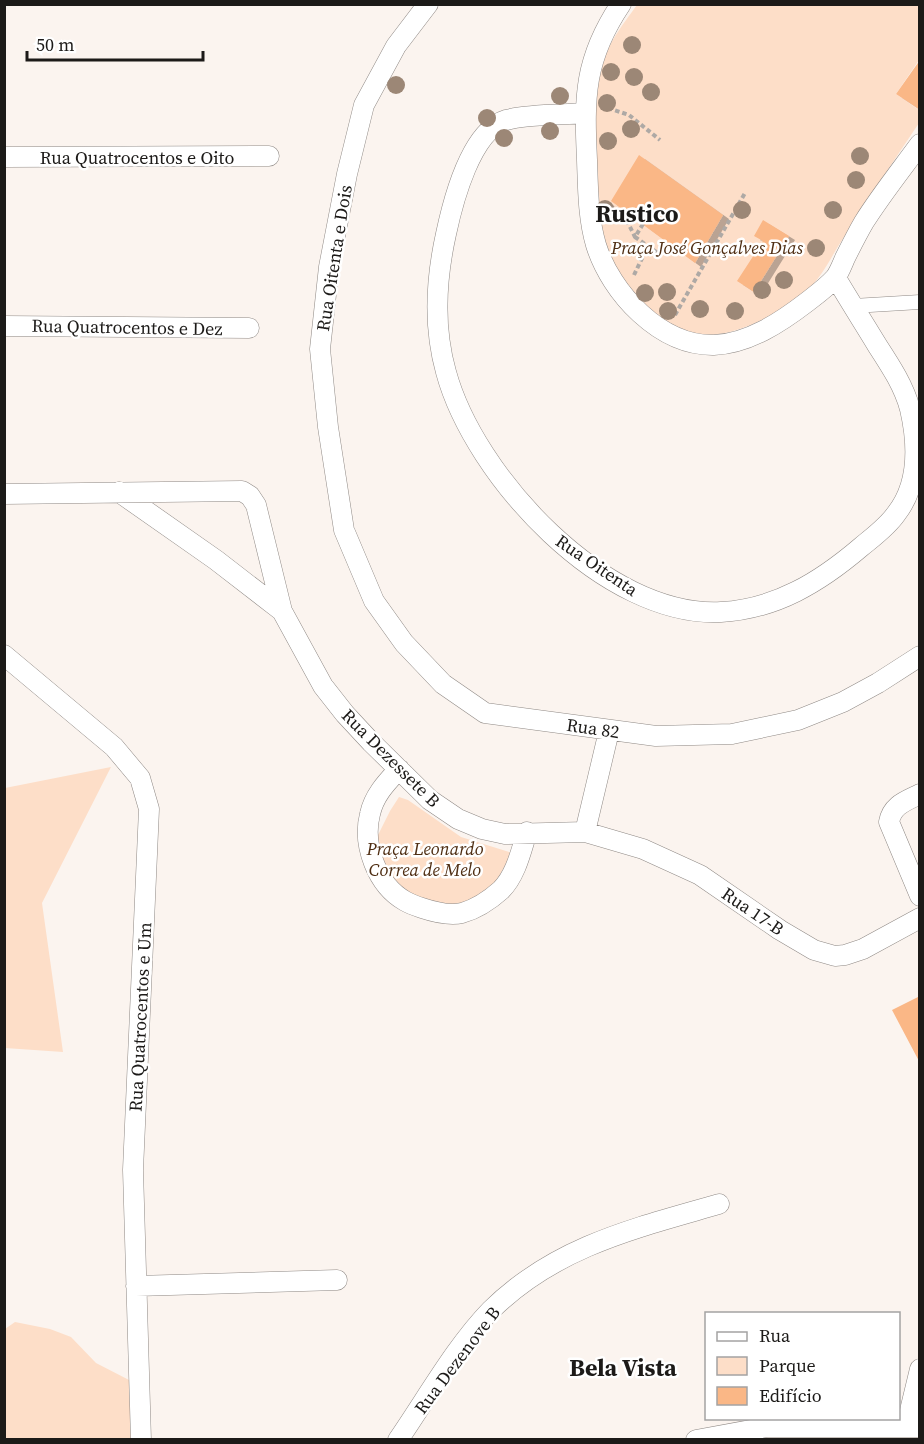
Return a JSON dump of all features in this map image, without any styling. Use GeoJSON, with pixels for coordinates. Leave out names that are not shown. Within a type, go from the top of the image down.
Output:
{"type":"FeatureCollection","features":[{"type":"Feature","properties":{"kind":"street","name":"Rua Oitenta e Dois"},"geometry":{"type":"LineString","coordinates":[[344,530],[328,427],[320,349],[329,267],[347,174],[364,105],[396,46],[428,4]]}},
{"type":"Feature","properties":{"kind":"street"},"geometry":{"type":"LineString","coordinates":[[621,4],[596,50],[589,71],[585,108],[588,195],[593,233],[607,270],[619,289],[640,313],[666,332],[705,345],[724,344],[744,339],[792,314],[836,278],[864,222],[920,144]]}},
{"type":"Feature","properties":{"kind":"street","name":"Rua Oitenta"},"geometry":{"type":"LineString","coordinates":[[585,108],[508,120],[493,127],[485,134],[474,153],[452,204],[442,256],[437,322],[446,373],[455,399],[493,469],[543,526],[598,570],[627,589],[666,605],[702,612],[739,610],[786,597],[816,582],[885,526],[906,500],[912,482],[915,446],[913,426],[903,390],[836,278]]}},
{"type":"Feature","properties":{"kind":"street","name":"Rua Quatrocentos e Oito"},"geometry":{"type":"LineString","coordinates":[[4,157],[269,156]]}},
{"type":"Feature","properties":{"kind":"street"},"geometry":{"type":"LineString","coordinates":[[853,306],[920,302]]}},
{"type":"Feature","properties":{"kind":"street","name":"Rua Quatrocentos e Dez"},"geometry":{"type":"LineString","coordinates":[[4,326],[249,328]]}},
{"type":"Feature","properties":{"kind":"street"},"geometry":{"type":"LineString","coordinates":[[4,494],[242,491],[250,496],[256,505],[282,611]]}},
{"type":"Feature","properties":{"kind":"street"},"geometry":{"type":"LineString","coordinates":[[119,492],[216,560],[282,611]]}},
{"type":"Feature","properties":{"kind":"street","name":"Rua 82"},"geometry":{"type":"LineString","coordinates":[[344,530],[374,601],[404,643],[443,684],[485,713],[656,736],[732,734],[774,727],[843,702],[879,683],[920,656]]}},
{"type":"Feature","properties":{"kind":"street","name":"Rua Dezessete B"},"geometry":{"type":"LineString","coordinates":[[282,611],[323,686],[345,714],[430,800],[458,819],[482,829],[505,834],[585,832]]}},
{"type":"Feature","properties":{"kind":"street","name":"Rua Quatrocentos e Um"},"geometry":{"type":"LineString","coordinates":[[4,656],[114,747],[140,778],[149,809],[133,1170],[141,1440]]}},
{"type":"Feature","properties":{"kind":"street"},"geometry":{"type":"LineString","coordinates":[[585,832],[609,731]]}},
{"type":"Feature","properties":{"kind":"street"},"geometry":{"type":"LineString","coordinates":[[399,769],[378,794],[369,814],[368,845],[376,869],[390,890],[405,902],[435,913],[460,913],[478,906],[502,889],[514,871],[527,832]]}},
{"type":"Feature","properties":{"kind":"street"},"geometry":{"type":"LineString","coordinates":[[920,794],[897,805],[890,814],[889,822],[920,897]]}},
{"type":"Feature","properties":{"kind":"street","name":"Rua 17-B"},"geometry":{"type":"LineString","coordinates":[[585,832],[643,849],[700,875],[780,930],[814,950],[835,956],[862,949],[920,918]]}},
{"type":"Feature","properties":{"kind":"street","name":"Rua Dezenove B"},"geometry":{"type":"LineString","coordinates":[[398,1440],[429,1392],[490,1311],[525,1281],[567,1256],[608,1236],[719,1203]]}},
{"type":"Feature","properties":{"kind":"street"},"geometry":{"type":"LineString","coordinates":[[136,1286],[337,1280]]}},
{"type":"Feature","properties":{"kind":"street"},"geometry":{"type":"LineString","coordinates":[[696,1440],[767,1427],[913,1427],[920,1369]]}},
{"type":"Feature","properties":{"kind":"path"},"geometry":{"type":"LineString","coordinates":[[585,108],[629,115],[660,140]]}},
{"type":"Feature","properties":{"kind":"path"},"geometry":{"type":"LineString","coordinates":[[666,332],[745,193]]}},
{"type":"Feature","properties":{"kind":"path"},"geometry":{"type":"LineString","coordinates":[[643,224],[635,237],[659,254],[666,242]]}},
{"type":"Feature","properties":{"kind":"path"},"geometry":{"type":"LineString","coordinates":[[619,289],[636,272],[648,246]]}},
{"type":"Feature","properties":{"kind":"green space","name":"Praça José Gonçalves Dias"},"geometry":{"type":"Polygon","coordinates":[[[637,5],[919,5],[919,60],[896,94],[919,110],[919,123],[824,270],[806,292],[783,308],[739,329],[711,335],[698,334],[686,331],[660,317],[637,296],[618,273],[604,242],[599,213],[595,144],[594,116],[597,89],[601,66],[609,47],[637,5]]]}},
{"type":"Feature","properties":{"kind":"green space"},"geometry":{"type":"Polygon","coordinates":[[[111,767],[42,903],[63,1052],[5,1048],[5,788],[111,767]]]}},
{"type":"Feature","properties":{"kind":"green space","name":"Praça Leonardo Correa de Melo"},"geometry":{"type":"Polygon","coordinates":[[[399,797],[408,800],[461,837],[512,853],[492,889],[455,907],[429,903],[400,888],[383,866],[374,843],[399,797]]]}},
{"type":"Feature","properties":{"kind":"green space"},"geometry":{"type":"Polygon","coordinates":[[[15,1322],[50,1329],[71,1337],[96,1363],[131,1381],[133,1439],[5,1440],[5,1329],[15,1322]]]}},
{"type":"Feature","properties":{"kind":"building"},"geometry":{"type":"Polygon","coordinates":[[[920,60],[920,110],[896,94],[920,60]]]}},
{"type":"Feature","properties":{"kind":"building"},"geometry":{"type":"Polygon","coordinates":[[[639,155],[723,215],[695,263],[611,201],[639,155]]]}},
{"type":"Feature","properties":{"kind":"building"},"geometry":{"type":"Polygon","coordinates":[[[763,220],[789,236],[754,292],[737,281],[763,241],[754,236],[763,220]]]}},
{"type":"Feature","properties":{"kind":"building"},"geometry":{"type":"Polygon","coordinates":[[[918,997],[920,999],[920,1063],[892,1010],[918,997]]]}},
{"type":"Feature","properties":{"kind":"district","name":"Rustico"},"geometry":{"type":"Point","coordinates":[637,213]}},
{"type":"Feature","properties":{"kind":"district","name":"Bela Vista"},"geometry":{"type":"Point","coordinates":[623,1367]}}]}
